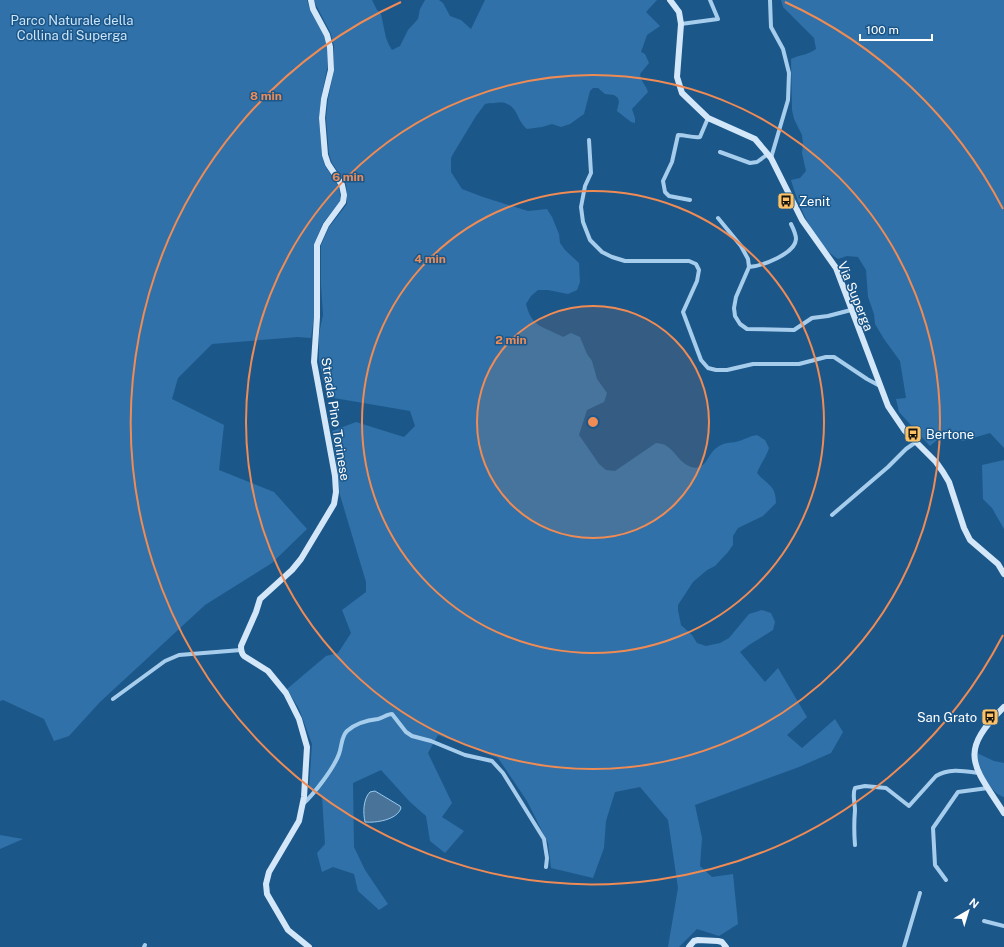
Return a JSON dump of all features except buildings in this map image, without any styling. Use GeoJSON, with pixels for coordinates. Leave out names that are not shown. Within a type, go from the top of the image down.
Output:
{"type":"FeatureCollection","features":[{"type":"Feature","properties":{"kind":"street","name":"Strada Pino Torinese"},"geometry":{"type":"LineString","coordinates":[[241,650],[241,646],[260,599],[292,570],[301,559],[334,504],[336,492],[335,476],[314,362],[317,317],[317,245],[326,225],[343,202],[344,195],[342,186],[328,164],[325,155],[322,118],[324,99],[331,70],[330,47],[327,35],[311,0]]}},
{"type":"Feature","properties":{"kind":"street","name":"Via Superga"},"geometry":{"type":"LineString","coordinates":[[670,0],[679,12],[681,24],[678,77],[682,93],[708,118],[755,139],[769,156],[802,220],[836,268],[888,406],[905,431],[936,462],[943,472],[949,482],[964,528],[970,540],[998,564],[1004,574]]}},
{"type":"Feature","properties":{"kind":"street"},"geometry":{"type":"LineString","coordinates":[[681,24],[718,20],[710,0]]}},
{"type":"Feature","properties":{"kind":"street"},"geometry":{"type":"LineString","coordinates":[[720,152],[750,163],[757,162],[769,156],[788,100],[789,73],[783,49],[771,27],[770,0]]}},
{"type":"Feature","properties":{"kind":"street"},"geometry":{"type":"LineString","coordinates":[[690,200],[669,196],[665,192],[664,181],[672,162],[678,136],[684,135],[692,138],[700,136],[708,118]]}},
{"type":"Feature","properties":{"kind":"street"},"geometry":{"type":"LineString","coordinates":[[589,140],[591,173],[585,186],[581,207],[583,222],[590,240],[602,252],[625,261],[689,261],[696,264],[699,270],[697,281],[685,304],[683,312],[701,360],[708,368],[727,370],[753,364],[799,364],[826,357],[834,357],[880,386]]}},
{"type":"Feature","properties":{"kind":"street"},"geometry":{"type":"LineString","coordinates":[[718,218],[741,246],[750,267],[736,297],[734,308],[735,316],[740,324],[747,329],[794,330],[812,318],[828,316],[851,310]]}},
{"type":"Feature","properties":{"kind":"street"},"geometry":{"type":"LineString","coordinates":[[750,267],[759,266],[790,250],[795,244],[796,237],[791,224]]}},
{"type":"Feature","properties":{"kind":"street"},"geometry":{"type":"LineString","coordinates":[[832,515],[888,467],[906,449],[916,442]]}},
{"type":"Feature","properties":{"kind":"street"},"geometry":{"type":"LineString","coordinates":[[114,699],[165,661],[179,656],[241,650],[244,656],[268,672],[281,686],[299,718],[307,747],[303,804],[300,822],[269,872],[266,884],[267,894],[288,930],[309,947]]}},
{"type":"Feature","properties":{"kind":"street"},"geometry":{"type":"LineString","coordinates":[[1004,707],[981,732],[977,741],[974,757],[979,773],[1004,813]]}},
{"type":"Feature","properties":{"kind":"street"},"geometry":{"type":"LineString","coordinates":[[303,804],[335,762],[347,731],[370,720],[380,718],[387,714],[392,714],[406,732],[412,736],[431,741],[465,755],[492,761],[497,764],[544,839],[547,858],[546,867]]}},
{"type":"Feature","properties":{"kind":"street"},"geometry":{"type":"LineString","coordinates":[[855,845],[853,822],[855,809],[855,788],[865,786],[886,788],[908,806],[936,776],[940,774],[961,770],[979,773]]}},
{"type":"Feature","properties":{"kind":"street"},"geometry":{"type":"LineString","coordinates":[[946,880],[935,865],[933,828],[958,792],[988,788]]}},
{"type":"Feature","properties":{"kind":"street"},"geometry":{"type":"LineString","coordinates":[[904,947],[920,893]]}},
{"type":"Feature","properties":{"kind":"street"},"geometry":{"type":"LineString","coordinates":[[990,916],[990,922]]}},
{"type":"Feature","properties":{"kind":"street"},"geometry":{"type":"LineString","coordinates":[[984,921],[1004,926]]}},
{"type":"Feature","properties":{"kind":"street"},"geometry":{"type":"LineString","coordinates":[[689,947],[694,941],[698,940],[718,941],[722,942],[726,947]]}},
{"type":"Feature","properties":{"kind":"green space","name":"Parco Naturale della Collina di Superga"},"geometry":{"type":"Polygon","coordinates":[[[0,0],[307,0],[310,10],[324,36],[327,47],[327,69],[321,98],[319,118],[322,156],[325,166],[339,187],[340,195],[340,201],[323,223],[314,244],[314,317],[311,338],[298,337],[212,344],[178,378],[172,399],[224,425],[219,470],[274,492],[307,529],[272,563],[205,605],[100,702],[69,736],[54,741],[44,719],[3,700],[0,701],[0,0]]]}},
{"type":"Feature","properties":{"kind":"green space"},"geometry":{"type":"Polygon","coordinates":[[[314,0],[372,0],[377,10],[381,14],[386,38],[392,50],[400,46],[408,30],[418,19],[420,9],[425,0],[439,0],[443,3],[450,16],[461,20],[471,29],[485,0],[657,0],[646,12],[660,26],[647,35],[641,52],[645,54],[649,63],[640,74],[648,92],[632,109],[635,123],[631,122],[617,111],[619,102],[618,98],[614,95],[605,94],[598,88],[593,88],[590,91],[584,114],[570,124],[561,127],[552,124],[527,129],[523,126],[510,105],[501,102],[485,104],[476,116],[451,158],[451,172],[462,189],[528,211],[547,209],[559,234],[560,243],[579,263],[580,282],[577,290],[568,294],[548,290],[538,290],[531,296],[526,304],[528,312],[539,325],[563,337],[571,333],[580,337],[587,354],[592,361],[597,379],[607,393],[604,402],[587,410],[579,435],[599,464],[606,470],[615,471],[656,443],[665,445],[672,450],[683,463],[696,468],[703,465],[714,450],[721,445],[739,441],[755,435],[765,440],[769,448],[757,473],[773,489],[776,497],[776,503],[763,516],[738,528],[733,536],[733,545],[728,552],[715,566],[707,570],[693,582],[678,605],[681,625],[692,635],[697,643],[706,646],[720,643],[729,638],[749,614],[762,610],[771,613],[775,622],[773,630],[740,652],[765,682],[778,668],[807,717],[787,735],[802,748],[835,719],[843,732],[831,753],[799,767],[695,805],[702,838],[700,866],[712,877],[733,874],[738,924],[719,936],[697,929],[679,947],[668,947],[678,888],[668,820],[640,787],[615,792],[606,821],[604,848],[593,878],[551,868],[548,843],[527,801],[498,758],[438,735],[428,753],[452,803],[442,817],[464,831],[445,853],[430,841],[426,816],[410,802],[381,770],[353,783],[354,847],[365,870],[388,904],[379,910],[358,891],[354,874],[333,867],[322,872],[317,853],[325,844],[322,797],[309,788],[312,744],[299,709],[287,689],[326,656],[338,653],[351,633],[342,610],[366,592],[366,582],[340,495],[332,431],[356,422],[404,437],[415,426],[410,411],[334,398],[326,392],[319,360],[319,334],[323,315],[321,245],[329,227],[347,204],[347,195],[346,184],[332,163],[329,154],[326,118],[334,70],[334,46],[331,34],[314,0]]]}},
{"type":"Feature","properties":{"kind":"green space"},"geometry":{"type":"Polygon","coordinates":[[[781,0],[1004,0],[1004,448],[990,433],[963,441],[943,435],[930,446],[899,412],[896,399],[906,398],[900,361],[875,324],[874,314],[868,297],[866,270],[858,257],[847,256],[838,259],[822,244],[808,224],[791,180],[800,178],[806,171],[802,153],[802,135],[794,119],[792,110],[791,59],[816,49],[814,38],[783,7],[781,0]]]}},
{"type":"Feature","properties":{"kind":"green space"},"geometry":{"type":"Polygon","coordinates":[[[1004,460],[1004,529],[992,508],[983,499],[982,465],[1004,460]]]}},
{"type":"Feature","properties":{"kind":"green space"},"geometry":{"type":"Polygon","coordinates":[[[977,753],[994,761],[1004,763],[1004,797],[994,791],[986,779],[982,772],[977,753]]]}},
{"type":"Feature","properties":{"kind":"green space"},"geometry":{"type":"Polygon","coordinates":[[[0,835],[23,839],[0,849],[0,835]]]}},
{"type":"Feature","properties":{"kind":"shaded area"},"geometry":{"type":"Polygon","coordinates":[[[375,791],[401,808],[399,812],[386,820],[365,822],[364,810],[366,798],[370,792],[375,791]]]}},
{"type":"Feature","properties":{"kind":"place","name":"Zenit"},"geometry":{"type":"Point","coordinates":[786,201]}},
{"type":"Feature","properties":{"kind":"place","name":"Bertone"},"geometry":{"type":"Point","coordinates":[913,434]}},
{"type":"Feature","properties":{"kind":"place","name":"San Grato"},"geometry":{"type":"Point","coordinates":[990,717]}}]}
